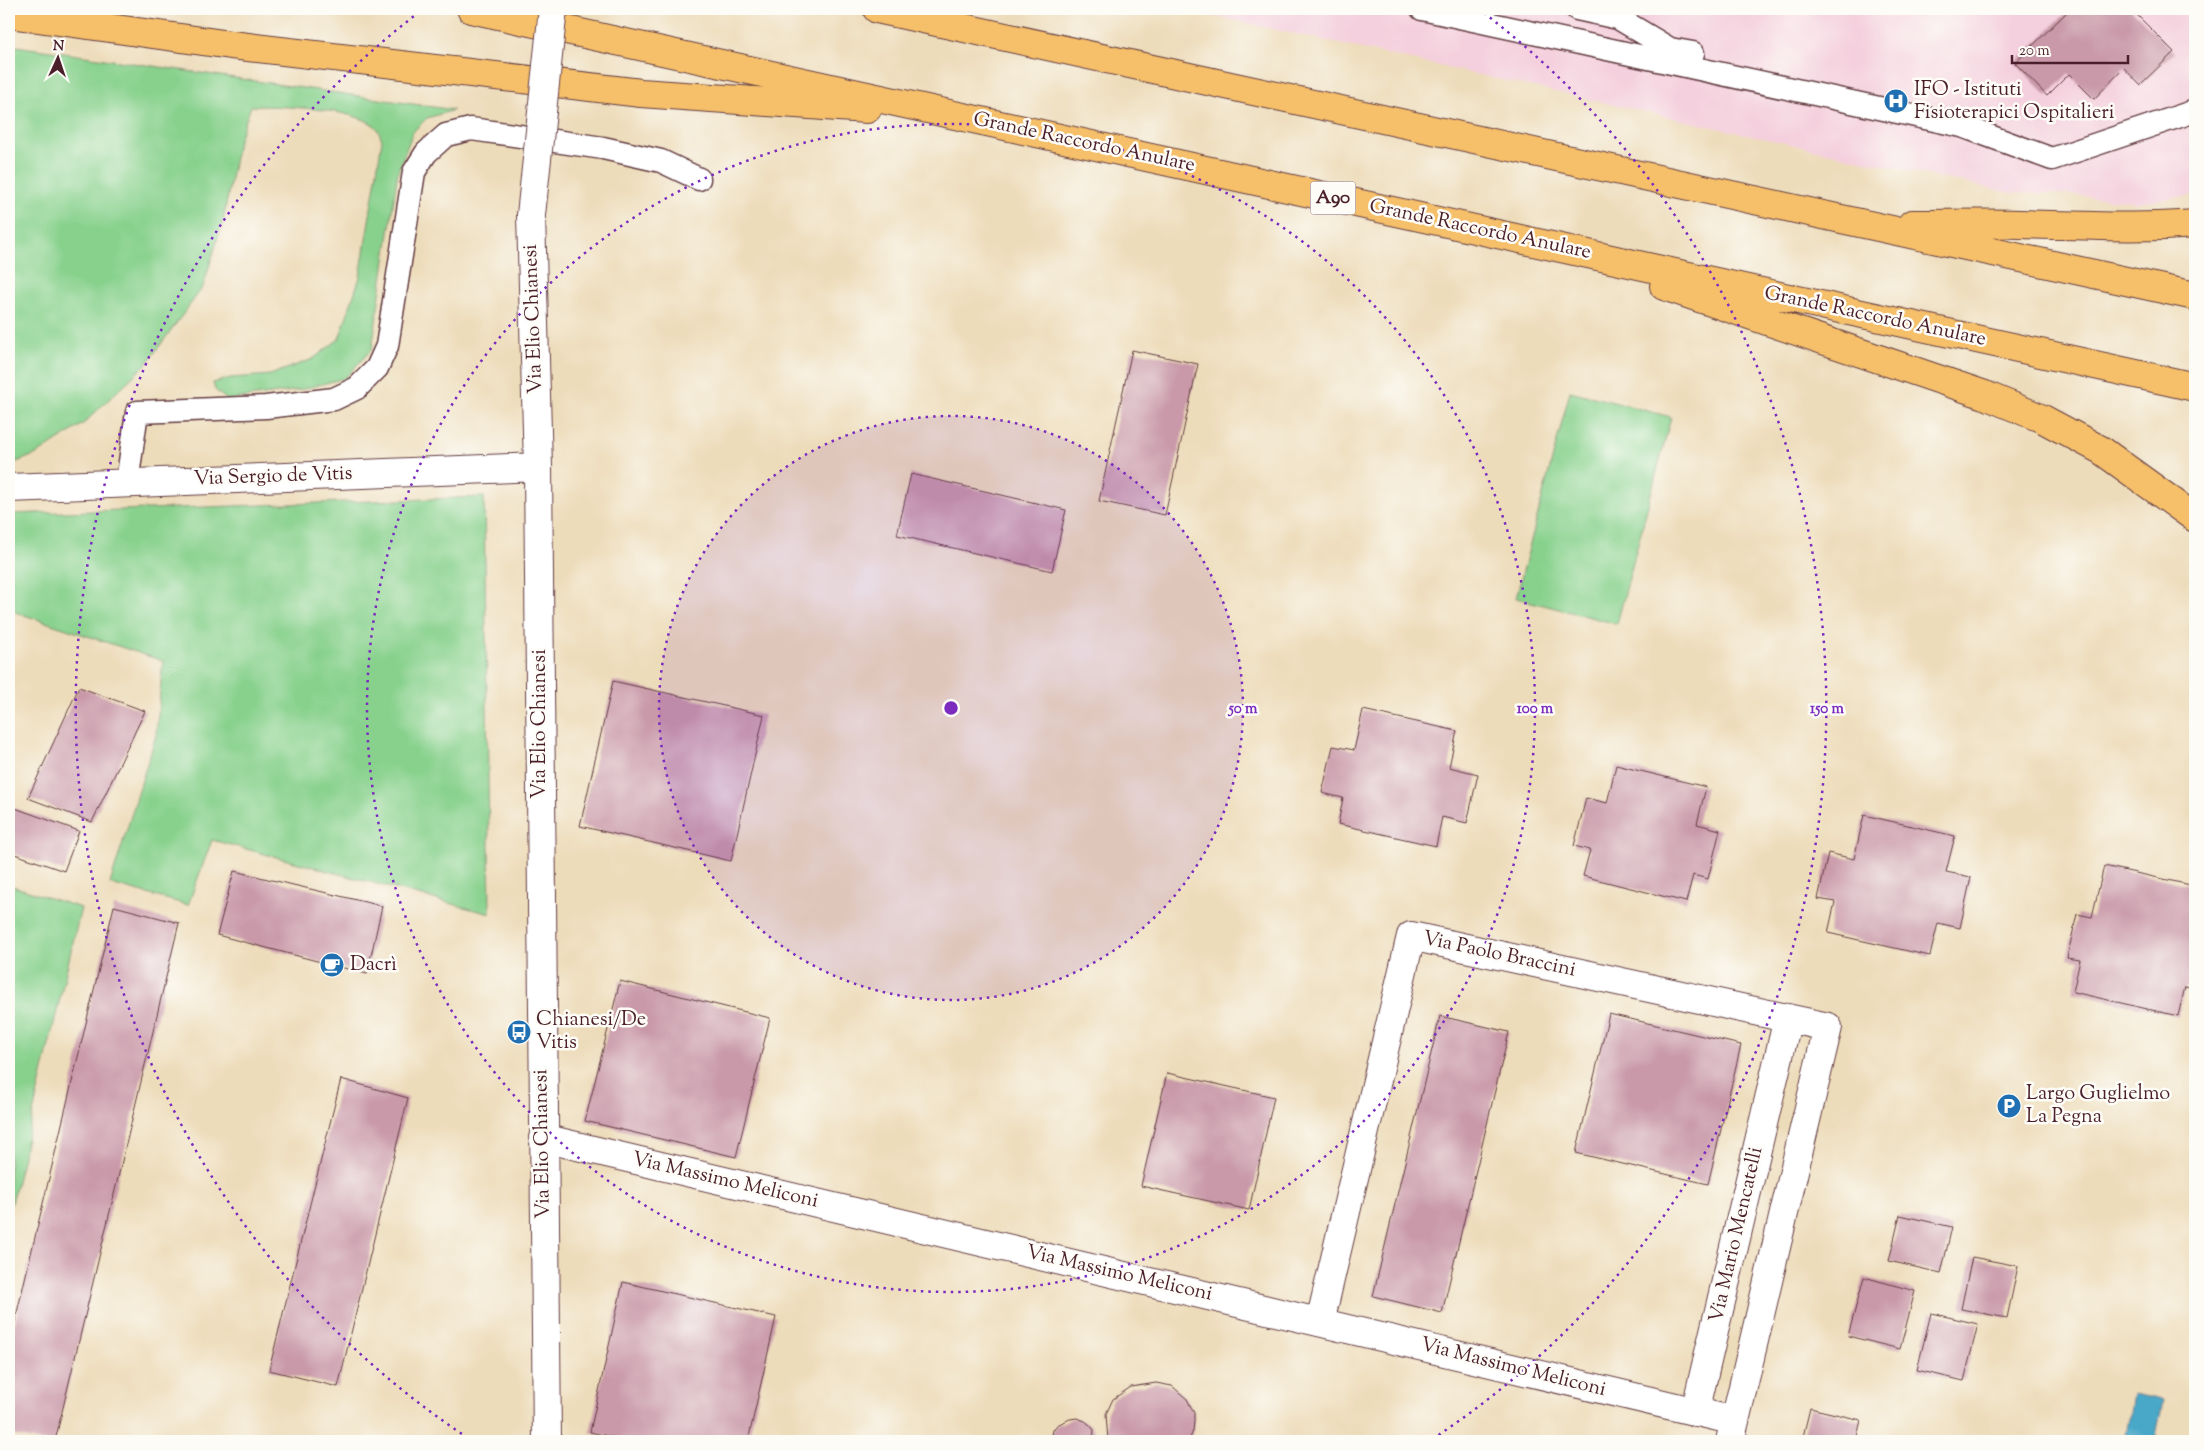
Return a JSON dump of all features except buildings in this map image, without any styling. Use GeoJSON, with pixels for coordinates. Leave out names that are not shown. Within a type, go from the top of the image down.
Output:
{"type":"FeatureCollection","features":[{"type":"Feature","properties":{"kind":"highway","name":"Grande Raccordo Anulare"},"geometry":{"type":"LineString","coordinates":[[471,9],[2195,387]]}},
{"type":"Feature","properties":{"kind":"highway"},"geometry":{"type":"LineString","coordinates":[[877,9],[2195,296]]}},
{"type":"Feature","properties":{"kind":"highway"},"geometry":{"type":"LineString","coordinates":[[9,14],[231,44],[641,93],[962,116]]}},
{"type":"Feature","properties":{"kind":"highway"},"geometry":{"type":"LineString","coordinates":[[1859,224],[2020,224],[2074,227],[2164,227],[2195,224]]}},
{"type":"Feature","properties":{"kind":"highway"},"geometry":{"type":"LineString","coordinates":[[1542,244],[2012,405],[2101,450],[2195,518]]}},
{"type":"Feature","properties":{"kind":"street","name":"Via Elio Chianesi"},"geometry":{"type":"LineString","coordinates":[[547,1441],[538,466],[531,215],[553,9]]}},
{"type":"Feature","properties":{"kind":"street","name":"Via Sergio de Vitis"},"geometry":{"type":"LineString","coordinates":[[9,488],[538,466]]}},
{"type":"Feature","properties":{"kind":"street","name":"Via Paolo Braccini"},"geometry":{"type":"LineString","coordinates":[[1320,1322],[1411,936],[1828,1027]]}},
{"type":"Feature","properties":{"kind":"street","name":"Via Mario Mencatelli"},"geometry":{"type":"LineString","coordinates":[[1788,1018],[1695,1412],[1732,1431],[1828,1027]]}},
{"type":"Feature","properties":{"kind":"street","name":"Via Massimo Meliconi"},"geometry":{"type":"LineString","coordinates":[[543,1138],[1695,1412]]}},
{"type":"Feature","properties":{"kind":"lane"},"geometry":{"type":"LineString","coordinates":[[1422,9],[1962,126],[2052,160],[2195,111]]}},
{"type":"Feature","properties":{"kind":"lane"},"geometry":{"type":"LineString","coordinates":[[1577,9],[1618,18],[1670,48],[1957,111],[1962,126]]}},
{"type":"Feature","properties":{"kind":"lane"},"geometry":{"type":"LineString","coordinates":[[127,483],[137,412],[266,407],[334,399],[356,388],[377,368],[387,346],[414,172],[426,153],[446,135],[471,129],[603,148],[660,160],[699,179]]}},
{"type":"Feature","properties":{"kind":"shaded area","name":"IFO - Istituti Fisioterapici Ospitalieri"},"geometry":{"type":"Polygon","coordinates":[[[1183,9],[2195,9],[2195,195],[2138,202],[2065,194],[2010,193],[1183,9]]]}},
{"type":"Feature","properties":{"kind":"green space"},"geometry":{"type":"Polygon","coordinates":[[[9,45],[454,110],[427,118],[413,132],[398,171],[372,349],[345,378],[300,390],[227,400],[215,390],[213,383],[231,378],[270,375],[313,359],[339,339],[360,277],[382,140],[375,126],[350,115],[316,109],[251,106],[238,142],[223,221],[203,287],[147,363],[83,424],[37,454],[9,465],[9,45]]]}},
{"type":"Feature","properties":{"kind":"green space"},"geometry":{"type":"Polygon","coordinates":[[[1570,391],[1671,417],[1617,624],[1516,598],[1570,391]]]}},
{"type":"Feature","properties":{"kind":"green space"},"geometry":{"type":"Polygon","coordinates":[[[484,497],[490,914],[212,840],[188,905],[110,884],[156,735],[163,661],[9,610],[9,514],[484,497]]]}},
{"type":"Feature","properties":{"kind":"green space"},"geometry":{"type":"Polygon","coordinates":[[[9,885],[81,908],[12,1203],[9,1202],[9,885]]]}},
{"type":"Feature","properties":{"kind":"water"},"geometry":{"type":"Polygon","coordinates":[[[2133,1394],[2163,1400],[2155,1441],[2125,1441],[2133,1394]]]}},
{"type":"Feature","properties":{"kind":"place","name":"IFO - Istituti Fisioterapici Ospitalieri"},"geometry":{"type":"Point","coordinates":[1896,101]}},
{"type":"Feature","properties":{"kind":"place","name":"Dacrì"},"geometry":{"type":"Point","coordinates":[332,965]}},
{"type":"Feature","properties":{"kind":"place","name":"Chianesi/De Vitis"},"geometry":{"type":"Point","coordinates":[519,1032]}},
{"type":"Feature","properties":{"kind":"place","name":"Largo Guglielmo La Pegna"},"geometry":{"type":"Point","coordinates":[2009,1106]}}]}
